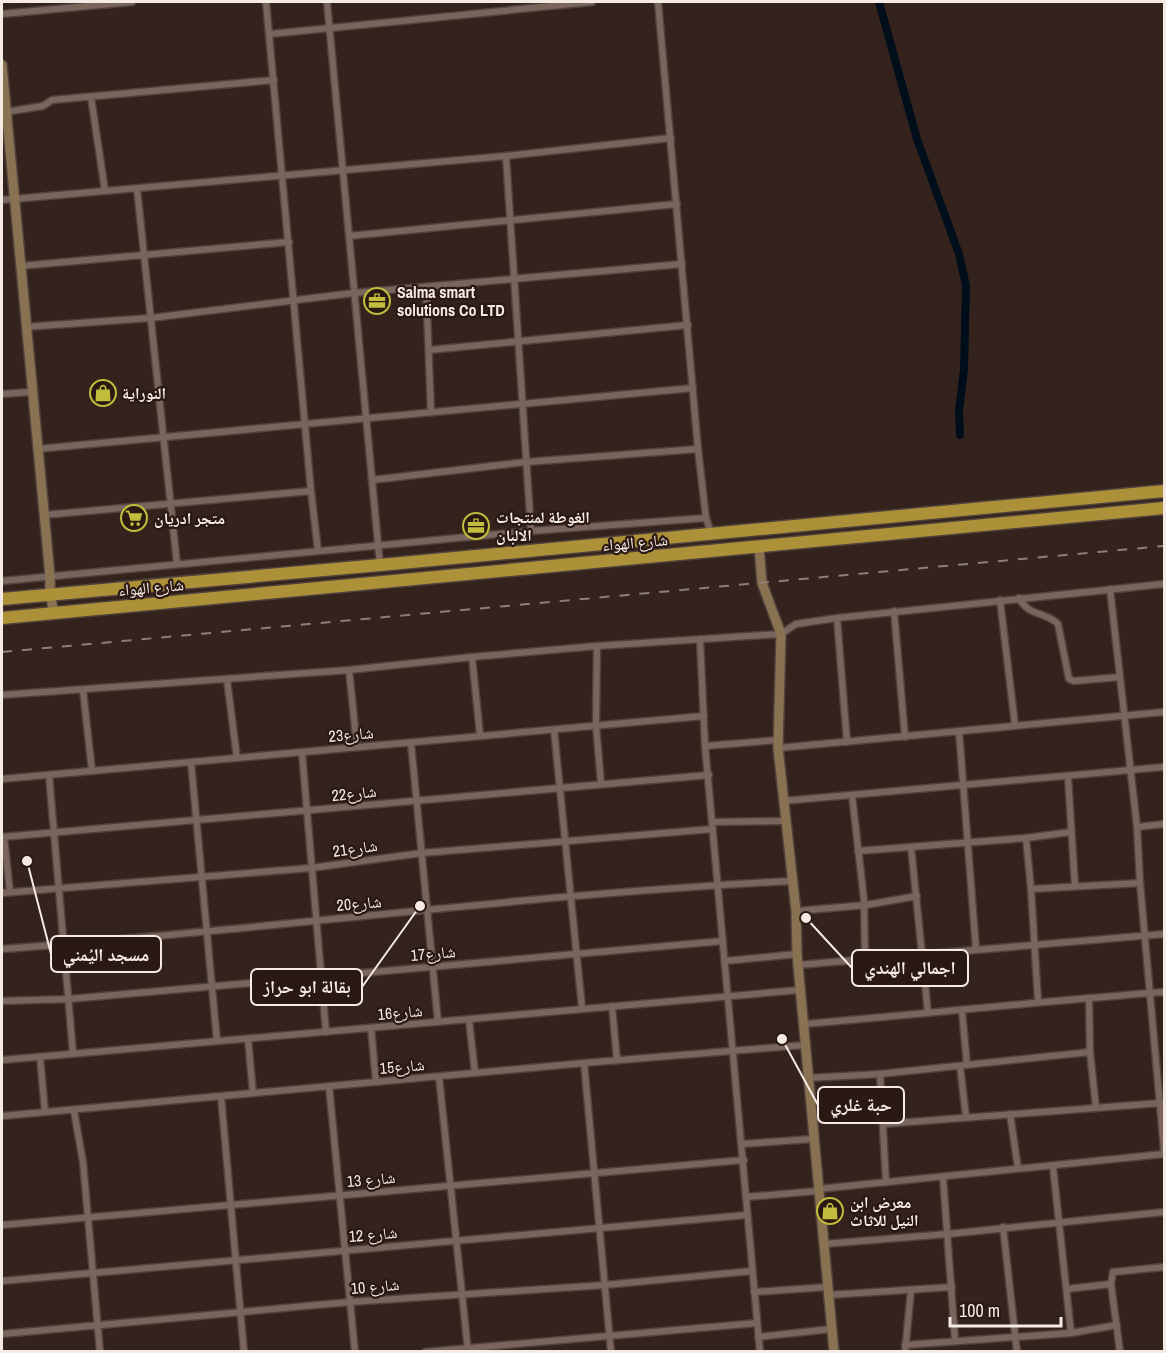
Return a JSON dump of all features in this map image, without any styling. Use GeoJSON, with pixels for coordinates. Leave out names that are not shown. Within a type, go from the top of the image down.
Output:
{"type":"FeatureCollection","features":[{"type":"Feature","properties":{"kind":"highway","name":"شارع الهواء"},"geometry":{"type":"LineString","coordinates":[[2,599],[380,566],[1164,491]]}},
{"type":"Feature","properties":{"kind":"highway","name":"شارع الهواء"},"geometry":{"type":"LineString","coordinates":[[2,618],[1164,508]]}},
{"type":"Feature","properties":{"kind":"street"},"geometry":{"type":"LineString","coordinates":[[2,14],[132,2]]}},
{"type":"Feature","properties":{"kind":"street"},"geometry":{"type":"LineString","coordinates":[[266,2],[318,551]]}},
{"type":"Feature","properties":{"kind":"street"},"geometry":{"type":"LineString","coordinates":[[327,2],[380,566]]}},
{"type":"Feature","properties":{"kind":"street"},"geometry":{"type":"LineString","coordinates":[[270,34],[592,2]]}},
{"type":"Feature","properties":{"kind":"street"},"geometry":{"type":"LineString","coordinates":[[658,2],[698,449],[706,518],[711,533]]}},
{"type":"Feature","properties":{"kind":"street"},"geometry":{"type":"LineString","coordinates":[[2,65],[50,594],[54,613]]}},
{"type":"Feature","properties":{"kind":"street"},"geometry":{"type":"LineString","coordinates":[[5,112],[43,106],[52,100],[274,80]]}},
{"type":"Feature","properties":{"kind":"street"},"geometry":{"type":"LineString","coordinates":[[91,97],[105,191]]}},
{"type":"Feature","properties":{"kind":"street"},"geometry":{"type":"LineString","coordinates":[[2,200],[506,156],[671,138]]}},
{"type":"Feature","properties":{"kind":"street"},"geometry":{"type":"LineString","coordinates":[[506,156],[531,531]]}},
{"type":"Feature","properties":{"kind":"street"},"geometry":{"type":"LineString","coordinates":[[137,189],[177,564]]}},
{"type":"Feature","properties":{"kind":"street"},"geometry":{"type":"LineString","coordinates":[[349,236],[677,204]]}},
{"type":"Feature","properties":{"kind":"street"},"geometry":{"type":"LineString","coordinates":[[20,266],[289,242]]}},
{"type":"Feature","properties":{"kind":"street"},"geometry":{"type":"LineString","coordinates":[[25,327],[151,318],[354,293],[682,264]]}},
{"type":"Feature","properties":{"kind":"street"},"geometry":{"type":"LineString","coordinates":[[426,287],[431,412]]}},
{"type":"Feature","properties":{"kind":"street"},"geometry":{"type":"LineString","coordinates":[[429,350],[688,325]]}},
{"type":"Feature","properties":{"kind":"street"},"geometry":{"type":"LineString","coordinates":[[37,449],[693,388]]}},
{"type":"Feature","properties":{"kind":"street"},"geometry":{"type":"LineString","coordinates":[[2,394],[31,392]]}},
{"type":"Feature","properties":{"kind":"street"},"geometry":{"type":"LineString","coordinates":[[372,480],[526,462],[698,449]]}},
{"type":"Feature","properties":{"kind":"street"},"geometry":{"type":"LineString","coordinates":[[44,515],[311,492]]}},
{"type":"Feature","properties":{"kind":"street"},"geometry":{"type":"LineString","coordinates":[[2,581],[531,531],[706,518]]}},
{"type":"Feature","properties":{"kind":"street"},"geometry":{"type":"LineString","coordinates":[[759,547],[762,583],[781,634],[778,744],[796,911],[797,954],[817,1190],[834,1352]]}},
{"type":"Feature","properties":{"kind":"street"},"geometry":{"type":"LineString","coordinates":[[2,695],[227,680],[597,646],[781,634],[795,624],[837,618],[1164,584]]}},
{"type":"Feature","properties":{"kind":"street"},"geometry":{"type":"LineString","coordinates":[[746,1197],[1018,1168],[1053,1167],[1164,1152],[1161,1058],[1150,993],[1137,827],[1110,589]]}},
{"type":"Feature","properties":{"kind":"street"},"geometry":{"type":"LineString","coordinates":[[1019,598],[1027,609],[1059,624],[1069,679],[1074,681],[1120,677]]}},
{"type":"Feature","properties":{"kind":"street"},"geometry":{"type":"LineString","coordinates":[[1000,600],[1015,725]]}},
{"type":"Feature","properties":{"kind":"street"},"geometry":{"type":"LineString","coordinates":[[894,612],[905,737]]}},
{"type":"Feature","properties":{"kind":"street"},"geometry":{"type":"LineString","coordinates":[[837,618],[847,742]]}},
{"type":"Feature","properties":{"kind":"street"},"geometry":{"type":"LineString","coordinates":[[700,639],[705,746],[760,1352]]}},
{"type":"Feature","properties":{"kind":"street"},"geometry":{"type":"LineString","coordinates":[[597,646],[596,725],[601,783]]}},
{"type":"Feature","properties":{"kind":"street"},"geometry":{"type":"LineString","coordinates":[[472,657],[480,735]]}},
{"type":"Feature","properties":{"kind":"street"},"geometry":{"type":"LineString","coordinates":[[349,670],[357,747]]}},
{"type":"Feature","properties":{"kind":"street"},"geometry":{"type":"LineString","coordinates":[[227,680],[237,758]]}},
{"type":"Feature","properties":{"kind":"street"},"geometry":{"type":"LineString","coordinates":[[83,690],[92,771]]}},
{"type":"Feature","properties":{"kind":"street"},"geometry":{"type":"LineString","coordinates":[[705,746],[847,742],[1164,712]]}},
{"type":"Feature","properties":{"kind":"street","name":"شارع23"},"geometry":{"type":"LineString","coordinates":[[2,779],[704,716]]}},
{"type":"Feature","properties":{"kind":"street"},"geometry":{"type":"LineString","coordinates":[[554,730],[582,1008]]}},
{"type":"Feature","properties":{"kind":"street"},"geometry":{"type":"LineString","coordinates":[[959,731],[976,949]]}},
{"type":"Feature","properties":{"kind":"street"},"geometry":{"type":"LineString","coordinates":[[411,743],[438,1022]]}},
{"type":"Feature","properties":{"kind":"street"},"geometry":{"type":"LineString","coordinates":[[302,753],[326,1032]]}},
{"type":"Feature","properties":{"kind":"street"},"geometry":{"type":"LineString","coordinates":[[191,762],[217,1041]]}},
{"type":"Feature","properties":{"kind":"street"},"geometry":{"type":"LineString","coordinates":[[783,801],[1164,768]]}},
{"type":"Feature","properties":{"kind":"street"},"geometry":{"type":"LineString","coordinates":[[49,775],[74,1053]]}},
{"type":"Feature","properties":{"kind":"street","name":"شارع22"},"geometry":{"type":"LineString","coordinates":[[3,837],[709,775]]}},
{"type":"Feature","properties":{"kind":"street"},"geometry":{"type":"LineString","coordinates":[[1068,777],[1075,886]]}},
{"type":"Feature","properties":{"kind":"street"},"geometry":{"type":"LineString","coordinates":[[852,795],[864,904],[865,959]]}},
{"type":"Feature","properties":{"kind":"street","name":"شارع21"},"geometry":{"type":"LineString","coordinates":[[2,893],[311,868],[422,853],[565,842],[785,820]]}},
{"type":"Feature","properties":{"kind":"street"},"geometry":{"type":"LineString","coordinates":[[1137,827],[1164,825]]}},
{"type":"Feature","properties":{"kind":"street"},"geometry":{"type":"LineString","coordinates":[[858,851],[1026,838],[1071,832]]}},
{"type":"Feature","properties":{"kind":"street"},"geometry":{"type":"LineString","coordinates":[[3,837],[10,892]]}},
{"type":"Feature","properties":{"kind":"street"},"geometry":{"type":"LineString","coordinates":[[1026,838],[1038,1001]]}},
{"type":"Feature","properties":{"kind":"street"},"geometry":{"type":"LineString","coordinates":[[911,847],[928,1013]]}},
{"type":"Feature","properties":{"kind":"street","name":"شارع20"},"geometry":{"type":"LineString","coordinates":[[2,950],[571,897],[793,881]]}},
{"type":"Feature","properties":{"kind":"street"},"geometry":{"type":"LineString","coordinates":[[1031,889],[1140,883]]}},
{"type":"Feature","properties":{"kind":"street"},"geometry":{"type":"LineString","coordinates":[[796,911],[917,896]]}},
{"type":"Feature","properties":{"kind":"street"},"geometry":{"type":"LineString","coordinates":[[798,965],[1164,934]]}},
{"type":"Feature","properties":{"kind":"street","name":"شارع17"},"geometry":{"type":"LineString","coordinates":[[2,1001],[69,999],[723,941]]}},
{"type":"Feature","properties":{"kind":"street"},"geometry":{"type":"LineString","coordinates":[[725,961],[797,954]]}},
{"type":"Feature","properties":{"kind":"street","name":"شارع16"},"geometry":{"type":"LineString","coordinates":[[2,1060],[800,990]]}},
{"type":"Feature","properties":{"kind":"street"},"geometry":{"type":"LineString","coordinates":[[804,1024],[962,1011],[1038,1001],[1164,992]]}},
{"type":"Feature","properties":{"kind":"street"},"geometry":{"type":"LineString","coordinates":[[1089,998],[1090,1052],[1096,1108]]}},
{"type":"Feature","properties":{"kind":"street"},"geometry":{"type":"LineString","coordinates":[[612,1006],[617,1060]]}},
{"type":"Feature","properties":{"kind":"street"},"geometry":{"type":"LineString","coordinates":[[962,1011],[966,1117]]}},
{"type":"Feature","properties":{"kind":"street"},"geometry":{"type":"LineString","coordinates":[[469,1020],[474,1073]]}},
{"type":"Feature","properties":{"kind":"street"},"geometry":{"type":"LineString","coordinates":[[371,1028],[376,1082]]}},
{"type":"Feature","properties":{"kind":"street"},"geometry":{"type":"LineString","coordinates":[[248,1039],[253,1093]]}},
{"type":"Feature","properties":{"kind":"street","name":"شارع15"},"geometry":{"type":"LineString","coordinates":[[2,1116],[805,1045]]}},
{"type":"Feature","properties":{"kind":"street"},"geometry":{"type":"LineString","coordinates":[[808,1078],[880,1074],[1090,1052]]}},
{"type":"Feature","properties":{"kind":"street"},"geometry":{"type":"LineString","coordinates":[[40,1057],[45,1112]]}},
{"type":"Feature","properties":{"kind":"street"},"geometry":{"type":"LineString","coordinates":[[584,1063],[611,1352]]}},
{"type":"Feature","properties":{"kind":"street"},"geometry":{"type":"LineString","coordinates":[[880,1074],[885,1182]]}},
{"type":"Feature","properties":{"kind":"street"},"geometry":{"type":"LineString","coordinates":[[439,1077],[468,1350]]}},
{"type":"Feature","properties":{"kind":"street"},"geometry":{"type":"LineString","coordinates":[[329,1086],[355,1352]]}},
{"type":"Feature","properties":{"kind":"street"},"geometry":{"type":"LineString","coordinates":[[221,1096],[244,1352]]}},
{"type":"Feature","properties":{"kind":"street"},"geometry":{"type":"LineString","coordinates":[[883,1124],[1161,1103]]}},
{"type":"Feature","properties":{"kind":"street"},"geometry":{"type":"LineString","coordinates":[[74,1111],[83,1162],[100,1352]]}},
{"type":"Feature","properties":{"kind":"street"},"geometry":{"type":"LineString","coordinates":[[1010,1114],[1018,1168]]}},
{"type":"Feature","properties":{"kind":"street"},"geometry":{"type":"LineString","coordinates":[[742,1144],[813,1139]]}},
{"type":"Feature","properties":{"kind":"street","name":"شارع 13"},"geometry":{"type":"LineString","coordinates":[[2,1225],[744,1160]]}},
{"type":"Feature","properties":{"kind":"street"},"geometry":{"type":"LineString","coordinates":[[1053,1167],[1071,1333]]}},
{"type":"Feature","properties":{"kind":"street"},"geometry":{"type":"LineString","coordinates":[[943,1177],[955,1340]]}},
{"type":"Feature","properties":{"kind":"street"},"geometry":{"type":"LineString","coordinates":[[824,1244],[1164,1212]]}},
{"type":"Feature","properties":{"kind":"street","name":"شارع 12"},"geometry":{"type":"LineString","coordinates":[[2,1281],[747,1215]]}},
{"type":"Feature","properties":{"kind":"street"},"geometry":{"type":"LineString","coordinates":[[1003,1227],[1017,1352]]}},
{"type":"Feature","properties":{"kind":"street"},"geometry":{"type":"LineString","coordinates":[[1120,1352],[1111,1284],[1113,1272],[1164,1267]]}},
{"type":"Feature","properties":{"kind":"street","name":"شارع 10"},"geometry":{"type":"LineString","coordinates":[[2,1334],[350,1302],[605,1285],[752,1271]]}},
{"type":"Feature","properties":{"kind":"street"},"geometry":{"type":"LineString","coordinates":[[1067,1289],[1111,1284]]}},
{"type":"Feature","properties":{"kind":"street"},"geometry":{"type":"LineString","coordinates":[[754,1292],[911,1290],[952,1287]]}},
{"type":"Feature","properties":{"kind":"street"},"geometry":{"type":"LineString","coordinates":[[911,1290],[905,1348],[955,1340],[1071,1333],[1117,1325]]}},
{"type":"Feature","properties":{"kind":"street"},"geometry":{"type":"LineString","coordinates":[[425,1352],[757,1323]]}},
{"type":"Feature","properties":{"kind":"street"},"geometry":{"type":"LineString","coordinates":[[758,1337],[831,1329]]}},
{"type":"Feature","properties":{"kind":"waterway"},"geometry":{"type":"LineString","coordinates":[[879,2],[917,139],[959,254],[966,286],[964,369],[959,411],[960,435]]}},
{"type":"Feature","properties":{"kind":"railway"},"geometry":{"type":"LineString","coordinates":[[2,652],[1164,546]]}},
{"type":"Feature","properties":{"kind":"place","name":"Salma smart solutions Co LTD"},"geometry":{"type":"Point","coordinates":[377,301]}},
{"type":"Feature","properties":{"kind":"place","name":"النوراية"},"geometry":{"type":"Point","coordinates":[103,393]}},
{"type":"Feature","properties":{"kind":"place","name":"متجر ادريان"},"geometry":{"type":"Point","coordinates":[134,518]}},
{"type":"Feature","properties":{"kind":"place","name":"الغوطة لمنتجات الالبان"},"geometry":{"type":"Point","coordinates":[476,526]}},
{"type":"Feature","properties":{"kind":"place","name":"مسجد اليُمني"},"geometry":{"type":"Point","coordinates":[27,861]}},
{"type":"Feature","properties":{"kind":"place","name":"بقالة ابو حراز"},"geometry":{"type":"Point","coordinates":[420,906]}},
{"type":"Feature","properties":{"kind":"place","name":"اجمالي الهندي"},"geometry":{"type":"Point","coordinates":[806,918]}},
{"type":"Feature","properties":{"kind":"place","name":"حبة غلري"},"geometry":{"type":"Point","coordinates":[782,1039]}},
{"type":"Feature","properties":{"kind":"place","name":"معرض ابن النيل للاثاث"},"geometry":{"type":"Point","coordinates":[830,1211]}}]}
